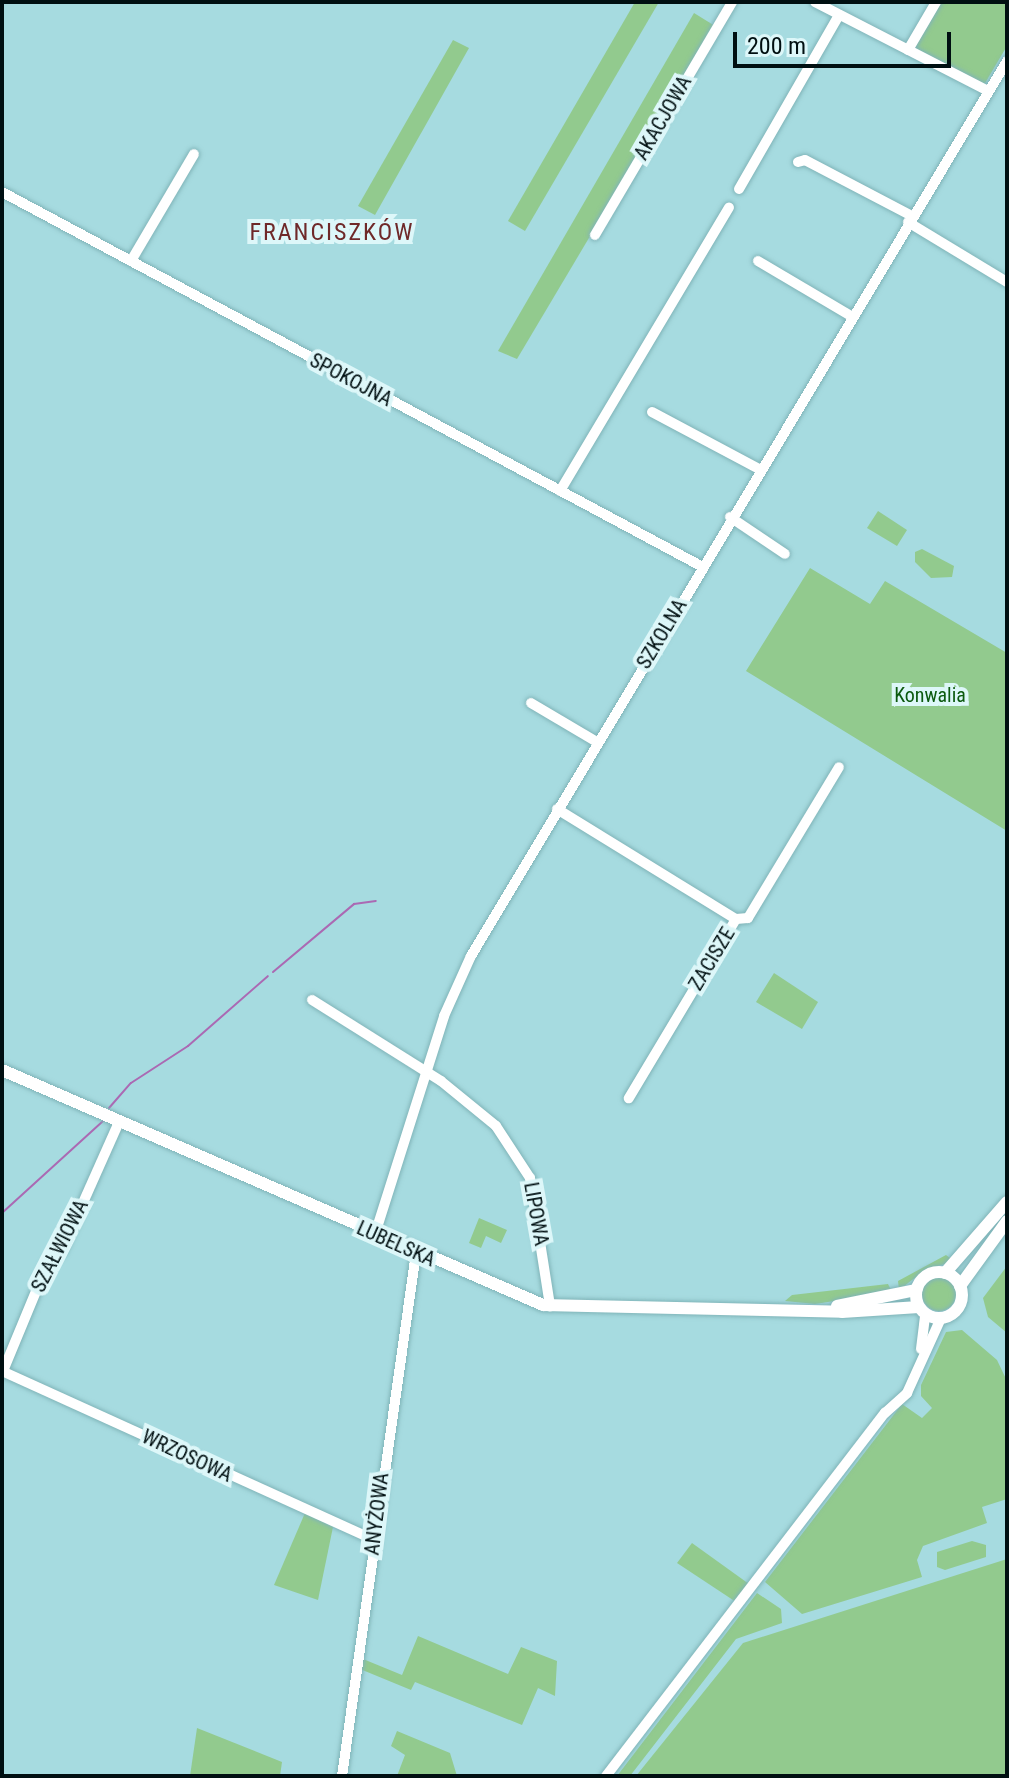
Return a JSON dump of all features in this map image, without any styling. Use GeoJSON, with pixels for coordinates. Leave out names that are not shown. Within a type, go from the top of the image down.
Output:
{"type":"FeatureCollection","features":[{"type":"Feature","properties":{"kind":"main road","name":"LUBELSKA"},"geometry":{"type":"LineString","coordinates":[[2,1070],[416,1253],[550,1306],[922,1310]]}},
{"type":"Feature","properties":{"kind":"main road"},"geometry":{"type":"LineString","coordinates":[[1007,1202],[945,1273],[927,1276],[916,1290],[922,1310],[941,1318],[958,1307],[960,1286],[1007,1221]]}},
{"type":"Feature","properties":{"kind":"main road"},"geometry":{"type":"LineString","coordinates":[[945,1273],[960,1286]]}},
{"type":"Feature","properties":{"kind":"main road","name":"LUBELSKA"},"geometry":{"type":"LineString","coordinates":[[814,1309],[916,1290]]}},
{"type":"Feature","properties":{"kind":"street","name":"AKACJOWA"},"geometry":{"type":"LineString","coordinates":[[595,235],[732,2]]}},
{"type":"Feature","properties":{"kind":"street"},"geometry":{"type":"LineString","coordinates":[[815,2],[988,91]]}},
{"type":"Feature","properties":{"kind":"street"},"geometry":{"type":"LineString","coordinates":[[908,50],[936,2]]}},
{"type":"Feature","properties":{"kind":"street"},"geometry":{"type":"LineString","coordinates":[[739,189],[839,15]]}},
{"type":"Feature","properties":{"kind":"street","name":"SZKOLNA"},"geometry":{"type":"LineString","coordinates":[[375,1234],[427,1071],[465,968],[730,517],[1007,61]]}},
{"type":"Feature","properties":{"kind":"street"},"geometry":{"type":"LineString","coordinates":[[131,261],[194,154]]}},
{"type":"Feature","properties":{"kind":"street"},"geometry":{"type":"LineString","coordinates":[[798,162],[805,160],[910,219],[1007,282]]}},
{"type":"Feature","properties":{"kind":"street","name":"SPOKOJNA"},"geometry":{"type":"LineString","coordinates":[[2,192],[701,566]]}},
{"type":"Feature","properties":{"kind":"street"},"geometry":{"type":"LineString","coordinates":[[560,491],[729,207]]}},
{"type":"Feature","properties":{"kind":"street"},"geometry":{"type":"LineString","coordinates":[[758,261],[851,316]]}},
{"type":"Feature","properties":{"kind":"street"},"geometry":{"type":"LineString","coordinates":[[652,412],[759,469]]}},
{"type":"Feature","properties":{"kind":"street"},"geometry":{"type":"LineString","coordinates":[[730,517],[785,554]]}},
{"type":"Feature","properties":{"kind":"street"},"geometry":{"type":"LineString","coordinates":[[531,703],[597,742]]}},
{"type":"Feature","properties":{"kind":"street"},"geometry":{"type":"LineString","coordinates":[[736,919],[748,918],[839,767]]}},
{"type":"Feature","properties":{"kind":"street","name":"ZACISZE"},"geometry":{"type":"LineString","coordinates":[[557,809],[736,919],[629,1098]]}},
{"type":"Feature","properties":{"kind":"street","name":"LIPOWA"},"geometry":{"type":"LineString","coordinates":[[312,1000],[427,1071],[483,1111],[526,1166],[550,1306]]}},
{"type":"Feature","properties":{"kind":"street","name":"SZAŁWIOWA"},"geometry":{"type":"LineString","coordinates":[[2,1371],[47,1265],[62,1250],[119,1122]]}},
{"type":"Feature","properties":{"kind":"street","name":"ANYŻOWA"},"geometry":{"type":"LineString","coordinates":[[342,1776],[373,1539],[416,1253]]}},
{"type":"Feature","properties":{"kind":"street"},"geometry":{"type":"LineString","coordinates":[[920,1355],[922,1310]]}},
{"type":"Feature","properties":{"kind":"street"},"geometry":{"type":"LineString","coordinates":[[606,1776],[885,1413],[907,1393],[920,1355],[941,1318]]}},
{"type":"Feature","properties":{"kind":"street","name":"WRZOSOWA"},"geometry":{"type":"LineString","coordinates":[[2,1371],[373,1539]]}},
{"type":"Feature","properties":{"kind":"green space"},"geometry":{"type":"Polygon","coordinates":[[[635,2],[659,2],[525,231],[508,221],[635,2]]]}},
{"type":"Feature","properties":{"kind":"green space"},"geometry":{"type":"Polygon","coordinates":[[[939,2],[1007,2],[1007,46],[984,85],[912,49],[939,2]]]}},
{"type":"Feature","properties":{"kind":"green space"},"geometry":{"type":"Polygon","coordinates":[[[694,13],[715,26],[517,359],[498,351],[694,13]]]}},
{"type":"Feature","properties":{"kind":"green space"},"geometry":{"type":"Polygon","coordinates":[[[453,40],[469,48],[375,215],[358,206],[453,40]]]}},
{"type":"Feature","properties":{"kind":"green space"},"geometry":{"type":"Polygon","coordinates":[[[878,511],[907,530],[897,546],[867,528],[878,511]]]}},
{"type":"Feature","properties":{"kind":"green space"},"geometry":{"type":"Polygon","coordinates":[[[922,549],[954,566],[952,577],[931,578],[915,562],[915,552],[922,549]]]}},
{"type":"Feature","properties":{"kind":"green space","name":"Konwalia"},"geometry":{"type":"Polygon","coordinates":[[[810,568],[870,604],[885,581],[1007,653],[1007,831],[746,671],[810,568]]]}},
{"type":"Feature","properties":{"kind":"green space"},"geometry":{"type":"Polygon","coordinates":[[[774,973],[818,1002],[802,1029],[756,1002],[774,973]]]}},
{"type":"Feature","properties":{"kind":"green space"},"geometry":{"type":"Polygon","coordinates":[[[479,1218],[507,1230],[501,1243],[486,1236],[481,1248],[469,1243],[479,1218]]]}},
{"type":"Feature","properties":{"kind":"green space"},"geometry":{"type":"Polygon","coordinates":[[[946,1255],[954,1261],[925,1270],[899,1290],[898,1281],[946,1255]]]}},
{"type":"Feature","properties":{"kind":"green space"},"geometry":{"type":"Polygon","coordinates":[[[1007,1266],[1007,1333],[988,1317],[983,1298],[1007,1266]]]}},
{"type":"Feature","properties":{"kind":"green space"},"geometry":{"type":"Polygon","coordinates":[[[939,1277],[951,1282],[956,1294],[951,1306],[939,1311],[927,1306],[922,1294],[927,1282],[939,1277]]]}},
{"type":"Feature","properties":{"kind":"green space"},"geometry":{"type":"Polygon","coordinates":[[[888,1284],[892,1292],[815,1304],[785,1301],[792,1295],[888,1284]]]}},
{"type":"Feature","properties":{"kind":"green space"},"geometry":{"type":"Polygon","coordinates":[[[962,1330],[997,1360],[1007,1381],[1007,1499],[982,1507],[987,1523],[923,1546],[917,1560],[922,1577],[802,1614],[765,1582],[902,1404],[922,1418],[932,1408],[921,1396],[921,1385],[946,1332],[962,1330]]]}},
{"type":"Feature","properties":{"kind":"green space"},"geometry":{"type":"Polygon","coordinates":[[[305,1513],[333,1527],[318,1600],[274,1585],[305,1513]]]}},
{"type":"Feature","properties":{"kind":"green space"},"geometry":{"type":"Polygon","coordinates":[[[972,1541],[986,1545],[986,1557],[945,1570],[937,1567],[937,1552],[972,1541]]]}},
{"type":"Feature","properties":{"kind":"green space"},"geometry":{"type":"Polygon","coordinates":[[[692,1543],[749,1584],[736,1602],[677,1563],[692,1543]]]}},
{"type":"Feature","properties":{"kind":"green space"},"geometry":{"type":"Polygon","coordinates":[[[1007,1559],[1007,1776],[636,1776],[743,1643],[1007,1559]]]}},
{"type":"Feature","properties":{"kind":"green space"},"geometry":{"type":"Polygon","coordinates":[[[757,1593],[781,1609],[782,1623],[736,1639],[630,1776],[617,1776],[757,1593]]]}},
{"type":"Feature","properties":{"kind":"green space"},"geometry":{"type":"Polygon","coordinates":[[[418,1636],[508,1674],[521,1647],[557,1661],[555,1696],[538,1688],[522,1725],[415,1682],[411,1690],[360,1669],[363,1659],[402,1675],[418,1636]]]}},
{"type":"Feature","properties":{"kind":"green space"},"geometry":{"type":"Polygon","coordinates":[[[197,1728],[282,1762],[280,1776],[190,1776],[197,1728]]]}},
{"type":"Feature","properties":{"kind":"green space"},"geometry":{"type":"Polygon","coordinates":[[[397,1731],[450,1753],[457,1776],[397,1776],[405,1755],[391,1746],[397,1731]]]}},
{"type":"Feature","properties":{"kind":"waterway"},"geometry":{"type":"LineString","coordinates":[[273,972],[354,904],[376,901]]}},
{"type":"Feature","properties":{"kind":"waterway"},"geometry":{"type":"LineString","coordinates":[[109,1108],[131,1083],[188,1046],[268,976]]}},
{"type":"Feature","properties":{"kind":"waterway"},"geometry":{"type":"LineString","coordinates":[[2,1213],[103,1121]]}},
{"type":"Feature","properties":{"kind":"district","name":"FRANCISZKÓW"},"geometry":{"type":"Point","coordinates":[332,233]}}]}
